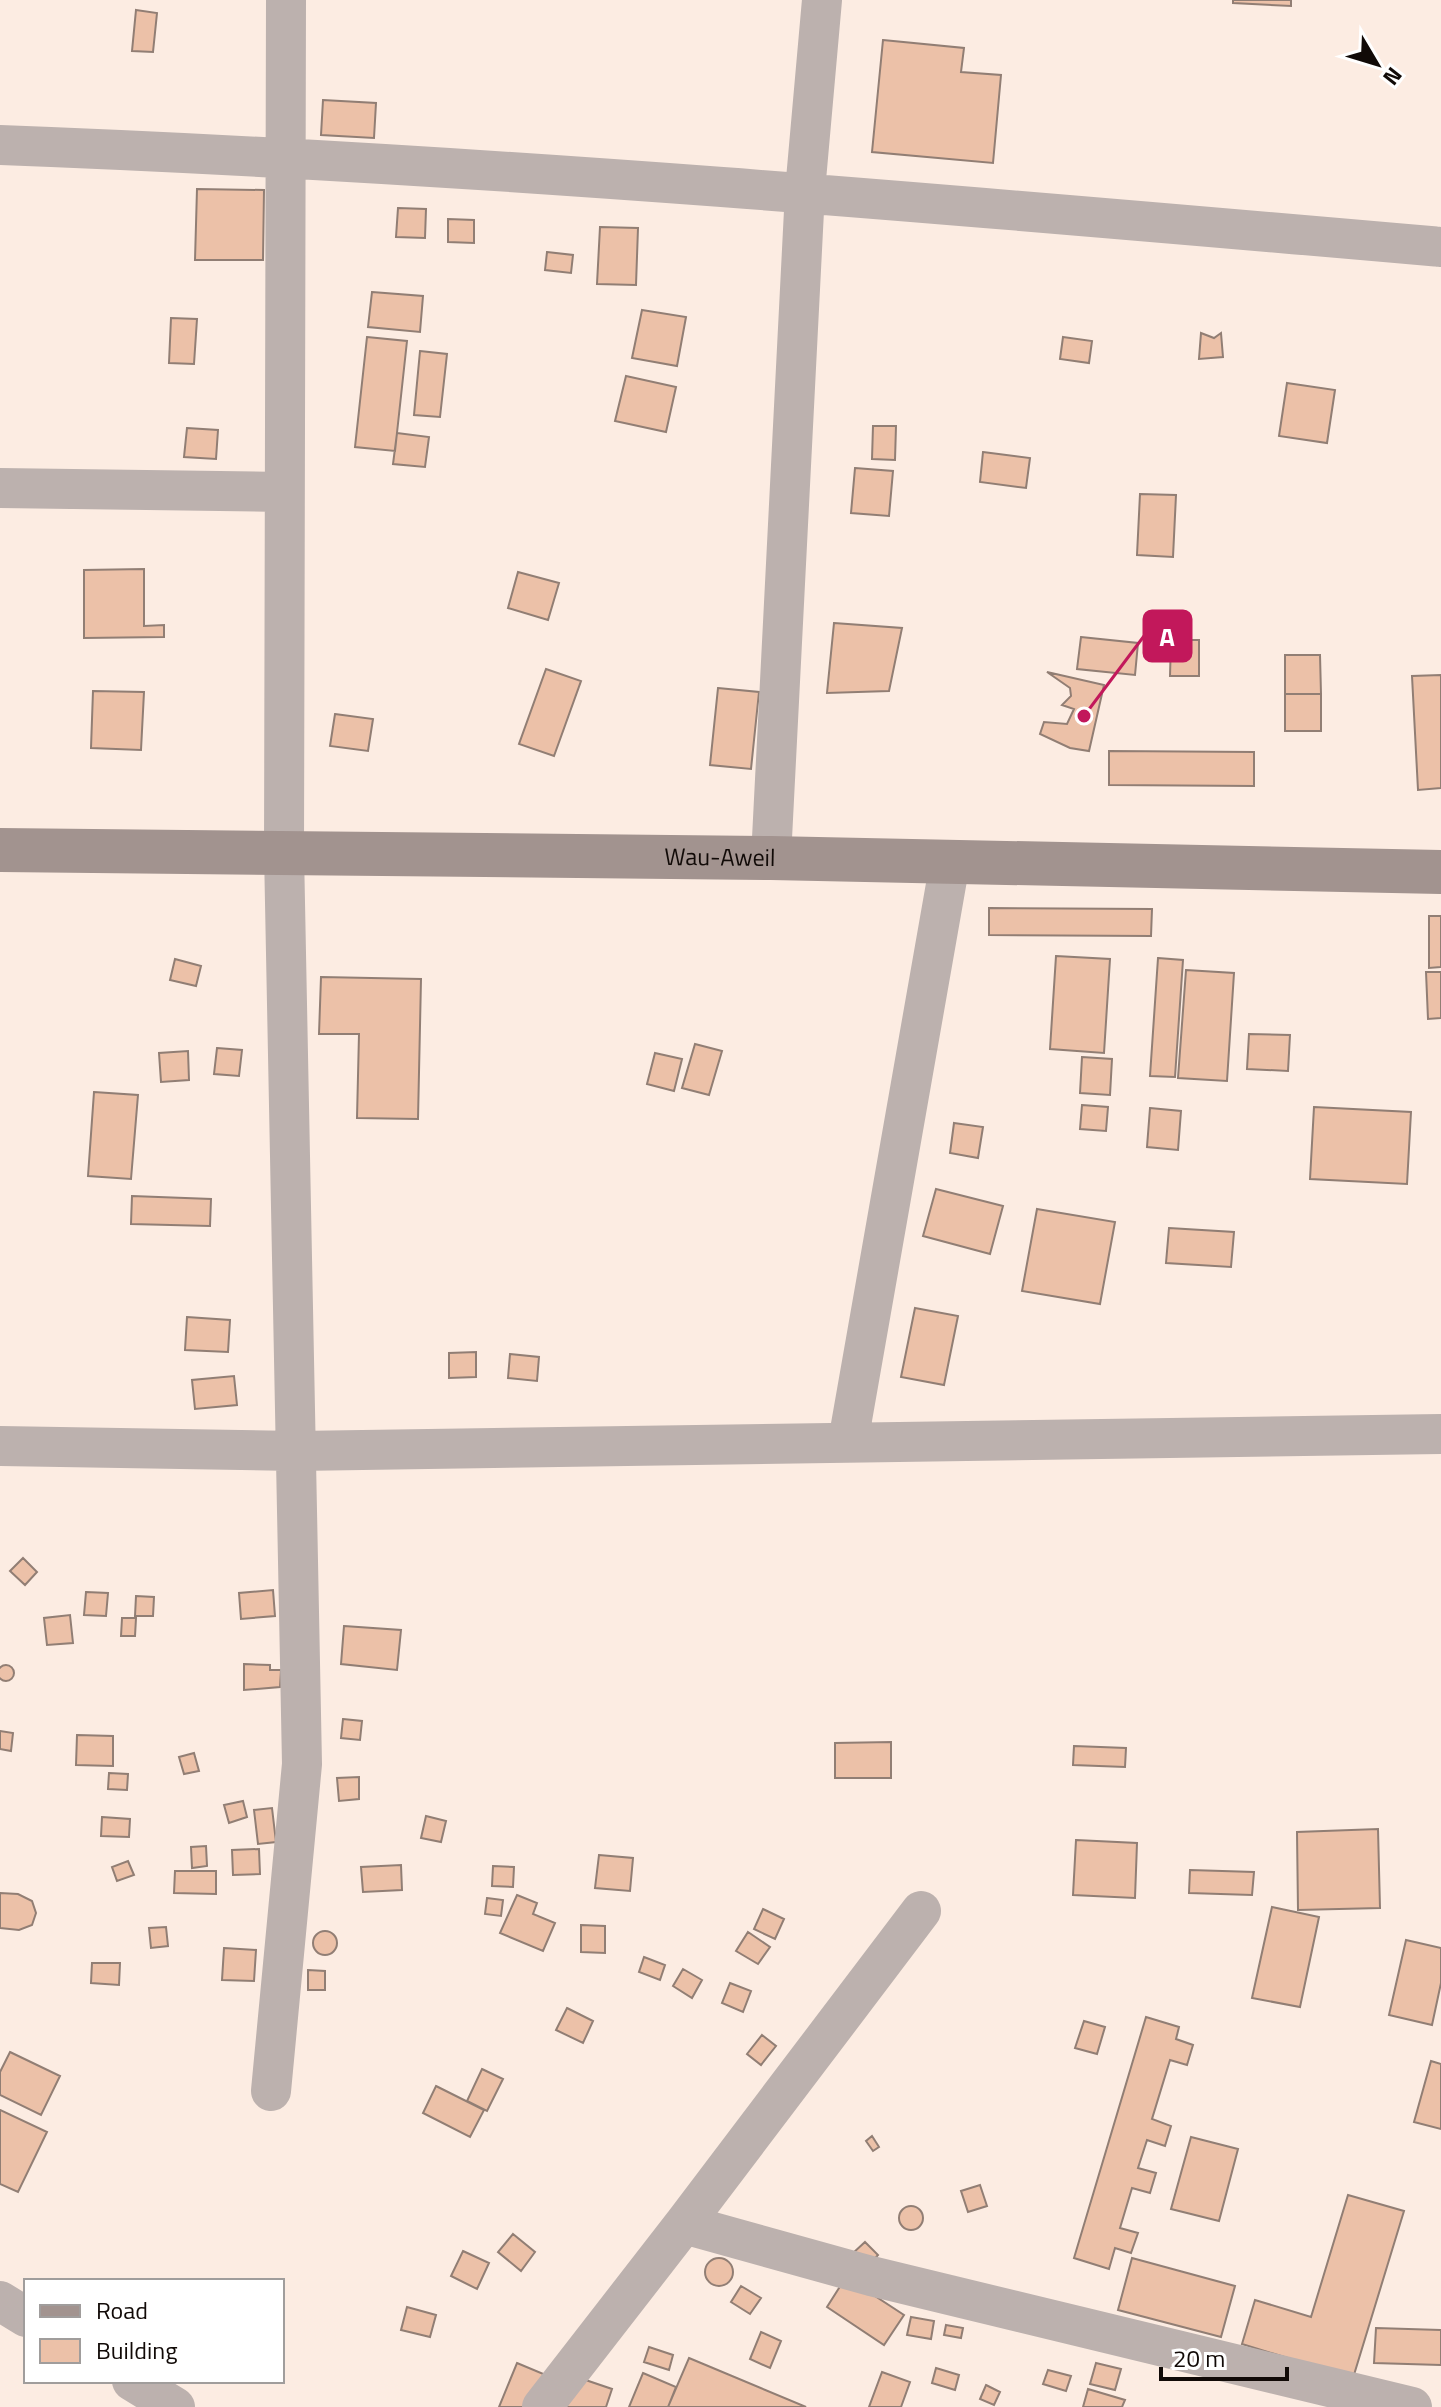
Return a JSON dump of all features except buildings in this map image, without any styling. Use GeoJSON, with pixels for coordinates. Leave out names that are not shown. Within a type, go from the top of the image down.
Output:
{"type":"FeatureCollection","features":[{"type":"Feature","properties":{"kind":"street"},"geometry":{"type":"LineString","coordinates":[[271,2091],[302,1764],[284,852],[286,0]]}},
{"type":"Feature","properties":{"kind":"street"},"geometry":{"type":"LineString","coordinates":[[771,858],[805,191],[822,0]]}},
{"type":"Feature","properties":{"kind":"street"},"geometry":{"type":"LineString","coordinates":[[0,145],[285,156],[805,191],[1441,247]]}},
{"type":"Feature","properties":{"kind":"street"},"geometry":{"type":"LineString","coordinates":[[0,488],[283,492]]}},
{"type":"Feature","properties":{"kind":"street","name":"Wau-Aweil"},"geometry":{"type":"LineString","coordinates":[[0,850],[771,858],[1441,872]]}},
{"type":"Feature","properties":{"kind":"street"},"geometry":{"type":"LineString","coordinates":[[848,1442],[950,862]]}},
{"type":"Feature","properties":{"kind":"street"},"geometry":{"type":"LineString","coordinates":[[0,1446],[297,1451],[1441,1434]]}},
{"type":"Feature","properties":{"kind":"street"},"geometry":{"type":"LineString","coordinates":[[542,2407],[921,1911]]}},
{"type":"Feature","properties":{"kind":"street"},"geometry":{"type":"LineString","coordinates":[[684,2224],[871,2276],[1412,2407]]}},
{"type":"Feature","properties":{"kind":"street"},"geometry":{"type":"LineString","coordinates":[[0,2301],[24,2316]]}},
{"type":"Feature","properties":{"kind":"street"},"geometry":{"type":"LineString","coordinates":[[135,2383],[175,2407]]}},
{"type":"Feature","properties":{"kind":"place","name":"A"},"geometry":{"type":"Point","coordinates":[1084,716]}}]}
